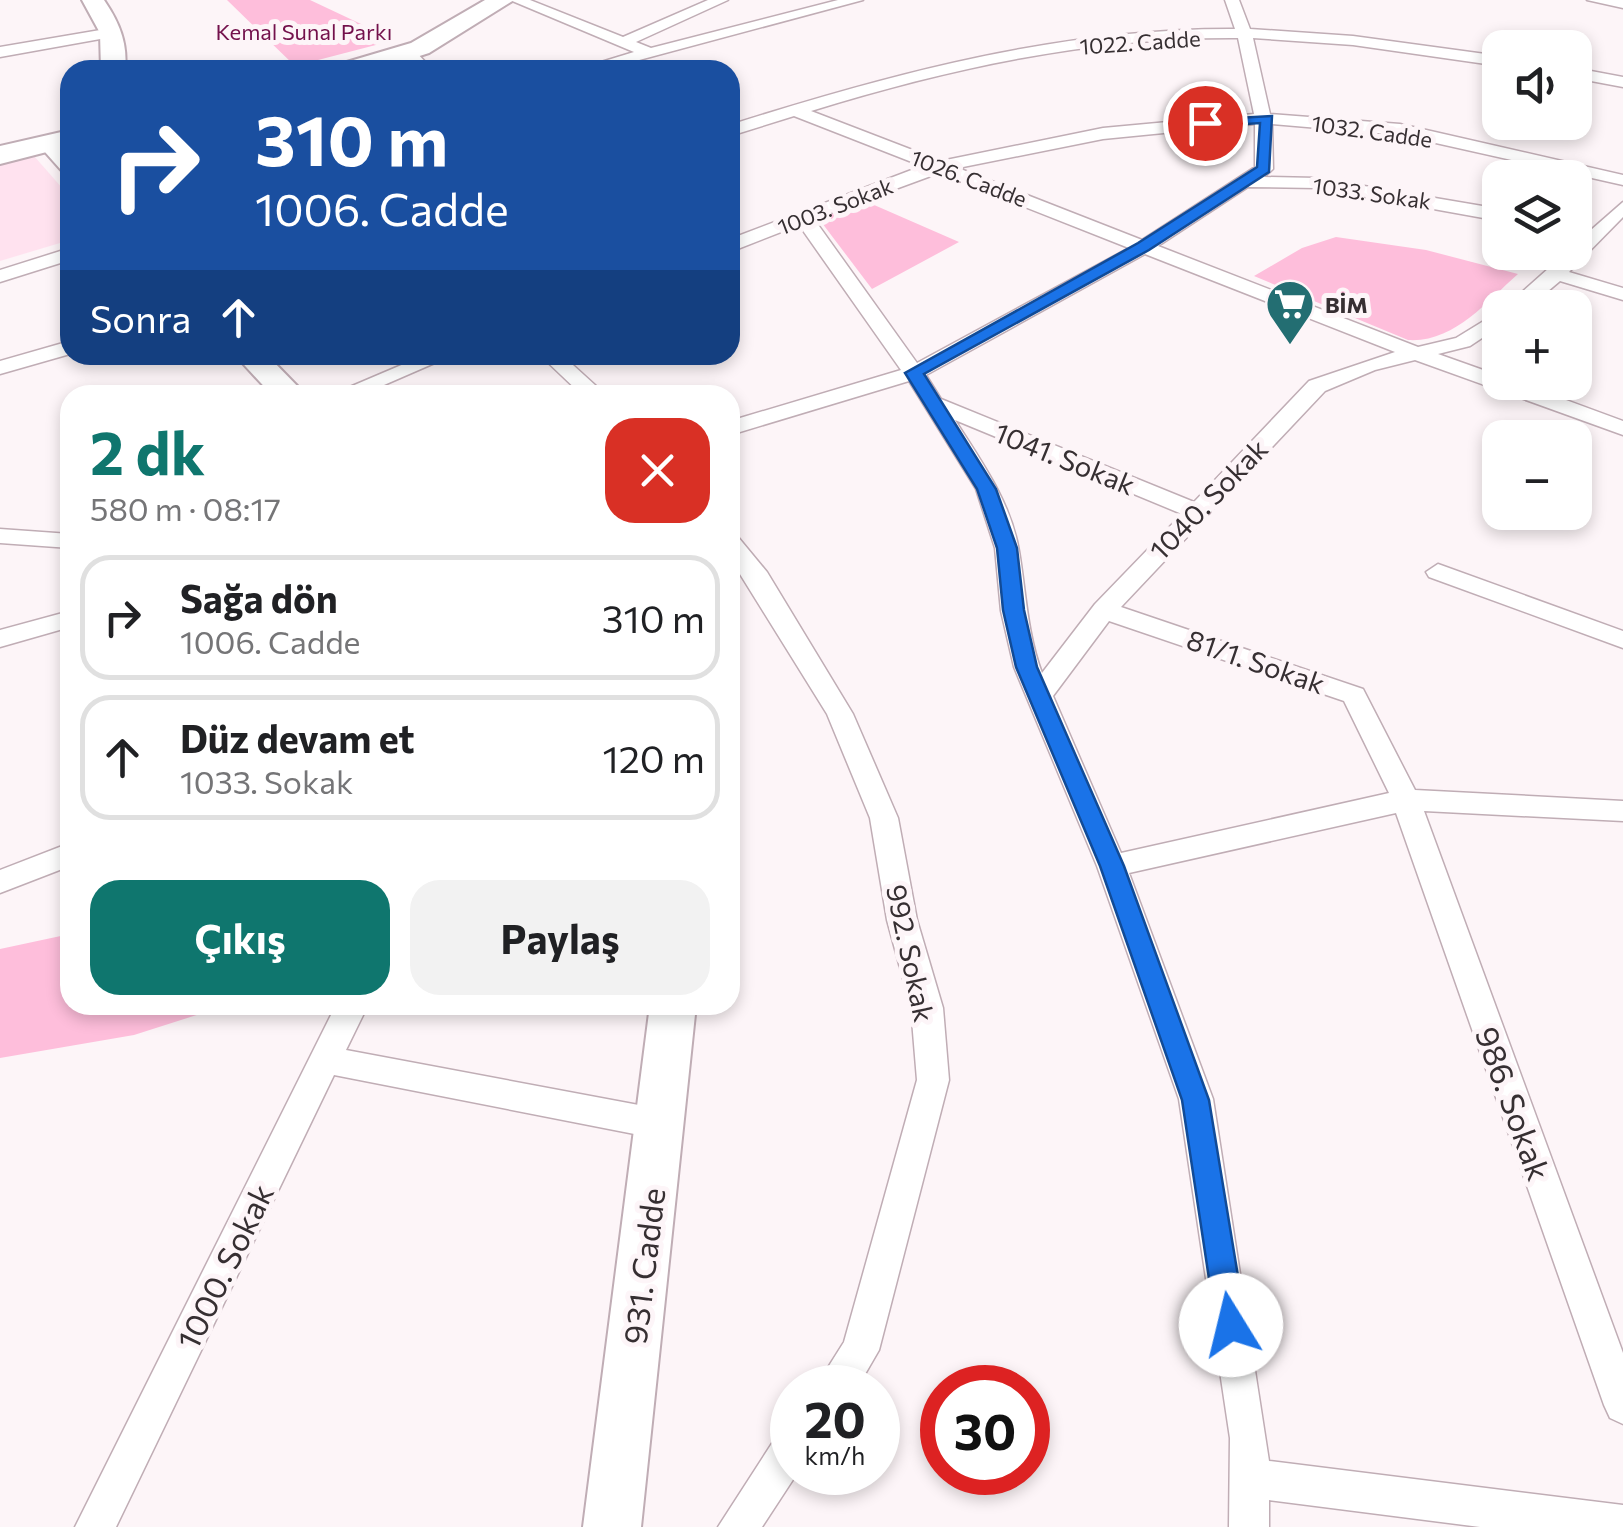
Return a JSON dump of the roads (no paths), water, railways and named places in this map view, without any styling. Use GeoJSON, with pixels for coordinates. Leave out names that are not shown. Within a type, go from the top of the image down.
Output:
{"type":"FeatureCollection","features":[{"type":"Feature","properties":{"kind":"main road"},"geometry":{"type":"LineString","coordinates":[[93,0],[112,33],[114,60]]}},
{"type":"Feature","properties":{"kind":"main road"},"geometry":{"type":"LineString","coordinates":[[418,60],[502,0]]}},
{"type":"Feature","properties":{"kind":"main road"},"geometry":{"type":"LineString","coordinates":[[0,155],[60,140]]}},
{"type":"Feature","properties":{"kind":"main road"},"geometry":{"type":"LineString","coordinates":[[260,365],[280,385]]}},
{"type":"Feature","properties":{"kind":"main road","name":"931. Cadde"},"geometry":{"type":"LineString","coordinates":[[612,1527],[673,1015]]}},
{"type":"Feature","properties":{"kind":"street"},"geometry":{"type":"LineString","coordinates":[[516,0],[647,52]]}},
{"type":"Feature","properties":{"kind":"street"},"geometry":{"type":"LineString","coordinates":[[624,42],[721,0]]}},
{"type":"Feature","properties":{"kind":"street"},"geometry":{"type":"LineString","coordinates":[[619,60],[856,0]]}},
{"type":"Feature","properties":{"kind":"street"},"geometry":{"type":"LineString","coordinates":[[740,425],[914,373],[1144,246],[1264,169],[1267,119],[1246,36],[1232,0]]}},
{"type":"Feature","properties":{"kind":"street"},"geometry":{"type":"LineString","coordinates":[[1594,0],[1623,4]]}},
{"type":"Feature","properties":{"kind":"street"},"geometry":{"type":"LineString","coordinates":[[0,52],[112,33]]}},
{"type":"Feature","properties":{"kind":"street","name":"1022. Cadde"},"geometry":{"type":"LineString","coordinates":[[740,129],[860,88],[1107,40],[1246,36],[1394,46],[1482,58]]}},
{"type":"Feature","properties":{"kind":"street"},"geometry":{"type":"LineString","coordinates":[[1592,77],[1623,82]]}},
{"type":"Feature","properties":{"kind":"street","name":"1026. Cadde"},"geometry":{"type":"LineString","coordinates":[[794,110],[1414,353],[1623,428]]}},
{"type":"Feature","properties":{"kind":"street","name":"1032. Cadde"},"geometry":{"type":"LineString","coordinates":[[940,167],[1143,128],[1267,119],[1414,135],[1623,180]]}},
{"type":"Feature","properties":{"kind":"street","name":"1003. Sokak"},"geometry":{"type":"LineString","coordinates":[[740,242],[940,167]]}},
{"type":"Feature","properties":{"kind":"street","name":"1033. Sokak"},"geometry":{"type":"LineString","coordinates":[[1243,182],[1317,183],[1482,212]]}},
{"type":"Feature","properties":{"kind":"street"},"geometry":{"type":"LineString","coordinates":[[1592,231],[1623,207]]}},
{"type":"Feature","properties":{"kind":"street"},"geometry":{"type":"LineString","coordinates":[[804,218],[914,373],[987,489],[1007,548],[1013,610],[1039,696],[1112,866],[1196,1100],[1249,1438],[1250,1527]]}},
{"type":"Feature","properties":{"kind":"street"},"geometry":{"type":"LineString","coordinates":[[0,276],[60,257]]}},
{"type":"Feature","properties":{"kind":"street"},"geometry":{"type":"LineString","coordinates":[[1536,290],[1559,270]]}},
{"type":"Feature","properties":{"kind":"street"},"geometry":{"type":"LineString","coordinates":[[1556,274],[1623,294]]}},
{"type":"Feature","properties":{"kind":"street","name":"1040. Sokak"},"geometry":{"type":"LineString","coordinates":[[1039,696],[1104,610],[1317,386],[1368,364],[1463,342],[1482,329]]}},
{"type":"Feature","properties":{"kind":"street"},"geometry":{"type":"LineString","coordinates":[[0,368],[60,349]]}},
{"type":"Feature","properties":{"kind":"street"},"geometry":{"type":"LineString","coordinates":[[365,385],[410,365]]}},
{"type":"Feature","properties":{"kind":"street"},"geometry":{"type":"LineString","coordinates":[[561,365],[584,385]]}},
{"type":"Feature","properties":{"kind":"street","name":"1041. Sokak"},"geometry":{"type":"LineString","coordinates":[[934,404],[1196,511]]}},
{"type":"Feature","properties":{"kind":"street"},"geometry":{"type":"LineString","coordinates":[[0,536],[60,540]]}},
{"type":"Feature","properties":{"kind":"street","name":"992. Sokak"},"geometry":{"type":"LineString","coordinates":[[740,555],[840,714],[876,800],[927,1008],[933,1080],[860,1350],[850,1365]]}},
{"type":"Feature","properties":{"kind":"street"},"geometry":{"type":"LineString","coordinates":[[1438,572],[1623,640]]}},
{"type":"Feature","properties":{"kind":"street","name":"81/1. Sokak"},"geometry":{"type":"LineString","coordinates":[[1104,610],[1354,696],[1406,800]]}},
{"type":"Feature","properties":{"kind":"street"},"geometry":{"type":"LineString","coordinates":[[0,639],[60,622]]}},
{"type":"Feature","properties":{"kind":"street"},"geometry":{"type":"LineString","coordinates":[[1112,866],[1406,800],[1623,811]]}},
{"type":"Feature","properties":{"kind":"street","name":"986. Sokak"},"geometry":{"type":"LineString","coordinates":[[1406,800],[1623,1405]]}},
{"type":"Feature","properties":{"kind":"street"},"geometry":{"type":"LineString","coordinates":[[0,882],[60,858]]}},
{"type":"Feature","properties":{"kind":"street","name":"1000. Sokak"},"geometry":{"type":"LineString","coordinates":[[95,1527],[347,1015]]}},
{"type":"Feature","properties":{"kind":"street"},"geometry":{"type":"LineString","coordinates":[[326,1060],[660,1124]]}},
{"type":"Feature","properties":{"kind":"street"},"geometry":{"type":"LineString","coordinates":[[1249,1478],[1623,1524]]}},
{"type":"Feature","properties":{"kind":"street"},"geometry":{"type":"LineString","coordinates":[[738,1527],[770,1480]]}},
{"type":"Feature","properties":{"kind":"place","name":"BİM"},"geometry":{"type":"Point","coordinates":[1290,346]}},
{"type":"Feature","properties":{"kind":"park label","name":"Kemal Sunal Parkı"},"geometry":{"type":"Point","coordinates":[304,31]}}]}
